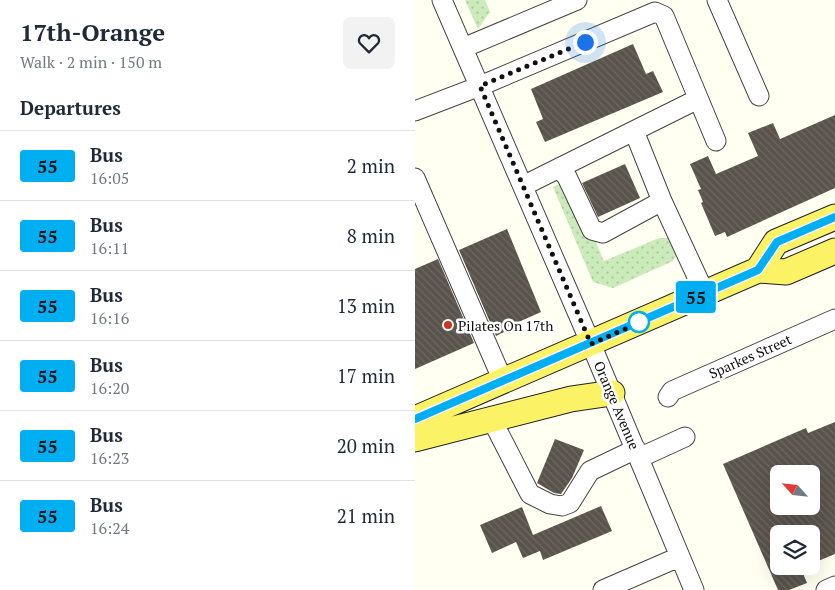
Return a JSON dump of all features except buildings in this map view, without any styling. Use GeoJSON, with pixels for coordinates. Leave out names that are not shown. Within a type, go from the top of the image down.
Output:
{"type":"FeatureCollection","features":[{"type":"Feature","properties":{"kind":"main road"},"geometry":{"type":"LineString","coordinates":[[758,270],[777,242],[835,217]]}},
{"type":"Feature","properties":{"kind":"main road"},"geometry":{"type":"LineString","coordinates":[[419,413],[503,381],[591,344],[758,270],[786,272],[835,251]]}},
{"type":"Feature","properties":{"kind":"main road"},"geometry":{"type":"LineString","coordinates":[[415,438],[571,399],[612,393]]}},
{"type":"Feature","properties":{"kind":"street","name":"Orange Avenue"},"geometry":{"type":"LineString","coordinates":[[442,0],[612,393],[694,590]]}},
{"type":"Feature","properties":{"kind":"street"},"geometry":{"type":"LineString","coordinates":[[463,48],[577,0]]}},
{"type":"Feature","properties":{"kind":"street"},"geometry":{"type":"LineString","coordinates":[[717,0],[759,96]]}},
{"type":"Feature","properties":{"kind":"street"},"geometry":{"type":"LineString","coordinates":[[415,111],[480,86],[659,6],[716,141]]}},
{"type":"Feature","properties":{"kind":"street"},"geometry":{"type":"LineString","coordinates":[[523,186],[698,99]]}},
{"type":"Feature","properties":{"kind":"street"},"geometry":{"type":"LineString","coordinates":[[634,131],[662,200],[705,294]]}},
{"type":"Feature","properties":{"kind":"street"},"geometry":{"type":"LineString","coordinates":[[559,168],[567,177],[592,230],[603,233],[662,200]]}},
{"type":"Feature","properties":{"kind":"street"},"geometry":{"type":"LineString","coordinates":[[415,178],[503,381]]}},
{"type":"Feature","properties":{"kind":"street","name":"Sparkes Street"},"geometry":{"type":"LineString","coordinates":[[668,397],[672,391],[835,319]]}},
{"type":"Feature","properties":{"kind":"street"},"geometry":{"type":"LineString","coordinates":[[492,420],[530,494],[549,504],[562,506],[570,503],[590,471],[685,437]]}},
{"type":"Feature","properties":{"kind":"street"},"geometry":{"type":"LineString","coordinates":[[603,590],[679,557]]}},
{"type":"Feature","properties":{"kind":"street"},"geometry":{"type":"LineString","coordinates":[[825,590],[835,586]]}},
{"type":"Feature","properties":{"kind":"green space"},"geometry":{"type":"Polygon","coordinates":[[[465,0],[485,0],[490,12],[478,29],[465,0]]]}},
{"type":"Feature","properties":{"kind":"green space"},"geometry":{"type":"Polygon","coordinates":[[[566,181],[571,183],[604,261],[659,238],[670,238],[677,255],[673,261],[613,288],[593,282],[553,187],[566,181]]]}},
{"type":"Feature","properties":{"kind":"bus line","name":"55"},"geometry":{"type":"LineString","coordinates":[[415,419],[758,270],[777,242],[835,217]]}},
{"type":"Feature","properties":{"kind":"place","name":"Pilates On 17th"},"geometry":{"type":"Point","coordinates":[448,325]}},
{"type":"Feature","properties":{"kind":"route"},"geometry":{"type":"LineString","coordinates":[[585,42],[480,86],[591,344],[641,322],[639,322]]}}]}
